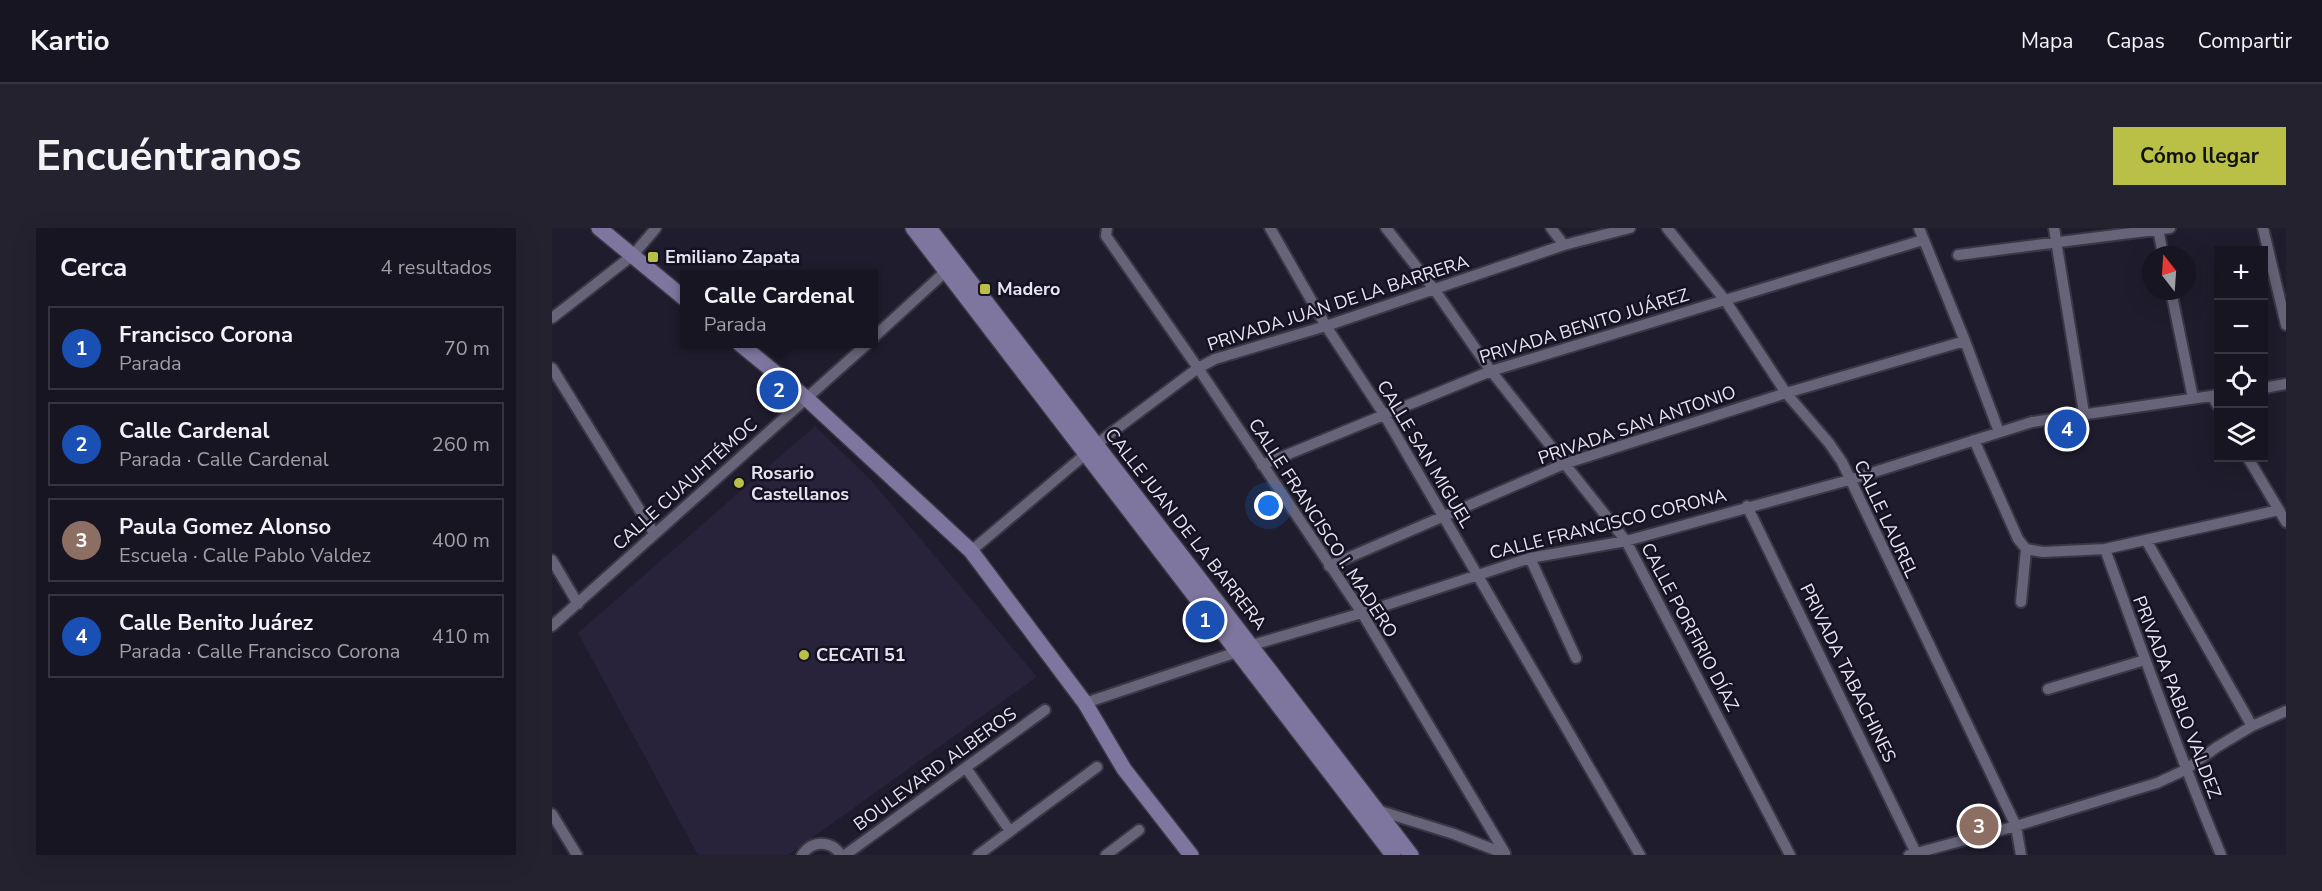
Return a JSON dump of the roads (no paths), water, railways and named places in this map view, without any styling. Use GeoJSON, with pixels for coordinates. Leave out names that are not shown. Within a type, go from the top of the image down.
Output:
{"type":"FeatureCollection","features":[{"type":"Feature","properties":{"kind":"main road"},"geometry":{"type":"LineString","coordinates":[[598,228],[680,295]]}},
{"type":"Feature","properties":{"kind":"main road","name":"CALLE JUAN DE LA BARRERA"},"geometry":{"type":"LineString","coordinates":[[913,228],[945,272],[1252,645],[1371,814],[1393,855]]}},
{"type":"Feature","properties":{"kind":"main road","name":"CALLE JUAN DE LA BARRERA"},"geometry":{"type":"LineString","coordinates":[[929,228],[1237,652],[1371,814],[1411,855]]}},
{"type":"Feature","properties":{"kind":"main road"},"geometry":{"type":"LineString","coordinates":[[745,348],[806,398],[971,550],[1085,703],[1124,769],[1191,855]]}},
{"type":"Feature","properties":{"kind":"street"},"geometry":{"type":"LineString","coordinates":[[552,318],[633,255],[656,228]]}},
{"type":"Feature","properties":{"kind":"street","name":"CALLE FRANCISCO I. MADERO"},"geometry":{"type":"LineString","coordinates":[[1107,228],[1106,236],[1198,368],[1362,613],[1507,854]]}},
{"type":"Feature","properties":{"kind":"street","name":"CALLE SAN MIGUEL"},"geometry":{"type":"LineString","coordinates":[[1270,228],[1326,326],[1385,416],[1640,855]]}},
{"type":"Feature","properties":{"kind":"street","name":"CALLE PORFIRIO DÍAZ"},"geometry":{"type":"LineString","coordinates":[[1386,228],[1434,289],[1491,371],[1626,541],[1790,855]]}},
{"type":"Feature","properties":{"kind":"street"},"geometry":{"type":"LineString","coordinates":[[1551,228],[1564,245]]}},
{"type":"Feature","properties":{"kind":"street","name":"PRIVADA JUAN DE LA BARRERA"},"geometry":{"type":"LineString","coordinates":[[971,550],[1090,450],[1198,368],[1223,356],[1326,326],[1564,245],[1630,228]]}},
{"type":"Feature","properties":{"kind":"street","name":"CALLE LAUREL"},"geometry":{"type":"LineString","coordinates":[[1667,228],[1725,300],[1786,393],[1829,443],[1842,462],[2016,826],[2021,855]]}},
{"type":"Feature","properties":{"kind":"street"},"geometry":{"type":"LineString","coordinates":[[1918,228],[1965,340],[1999,432]]}},
{"type":"Feature","properties":{"kind":"street"},"geometry":{"type":"LineString","coordinates":[[2054,228],[2084,413]]}},
{"type":"Feature","properties":{"kind":"street"},"geometry":{"type":"LineString","coordinates":[[1958,255],[2170,228]]}},
{"type":"Feature","properties":{"kind":"street"},"geometry":{"type":"LineString","coordinates":[[2263,228],[2286,325]]}},
{"type":"Feature","properties":{"kind":"street"},"geometry":{"type":"LineString","coordinates":[[2158,229],[2161,246]]}},
{"type":"Feature","properties":{"kind":"street","name":"PRIVADA BENITO JUÁREZ"},"geometry":{"type":"LineString","coordinates":[[1262,465],[1491,371],[1923,240]]}},
{"type":"Feature","properties":{"kind":"street"},"geometry":{"type":"LineString","coordinates":[[878,332],[945,272]]}},
{"type":"Feature","properties":{"kind":"street"},"geometry":{"type":"LineString","coordinates":[[2173,300],[2193,398]]}},
{"type":"Feature","properties":{"kind":"street","name":"PRIVADA SAN ANTONIO"},"geometry":{"type":"LineString","coordinates":[[1329,566],[1564,464],[1786,393],[1965,340]]}},
{"type":"Feature","properties":{"kind":"street","name":"CALLE CUAUHTÉMOC"},"geometry":{"type":"LineString","coordinates":[[552,626],[862,348]]}},
{"type":"Feature","properties":{"kind":"street"},"geometry":{"type":"LineString","coordinates":[[552,368],[654,533]]}},
{"type":"Feature","properties":{"kind":"street"},"geometry":{"type":"LineString","coordinates":[[2268,387],[2286,384]]}},
{"type":"Feature","properties":{"kind":"street","name":"CALLE FRANCISCO CORONA"},"geometry":{"type":"LineString","coordinates":[[1085,703],[1252,645],[1362,613],[1530,558],[1626,541],[1747,506],[1849,480],[2032,422],[2214,395]]}},
{"type":"Feature","properties":{"kind":"street"},"geometry":{"type":"LineString","coordinates":[[1974,440],[2018,539],[2026,549],[2043,552],[2105,549],[2279,510]]}},
{"type":"Feature","properties":{"kind":"street"},"geometry":{"type":"LineString","coordinates":[[2250,462],[2286,522]]}},
{"type":"Feature","properties":{"kind":"street","name":"PRIVADA TABACHINES"},"geometry":{"type":"LineString","coordinates":[[1747,506],[1915,854]]}},
{"type":"Feature","properties":{"kind":"street"},"geometry":{"type":"LineString","coordinates":[[2146,540],[2252,726]]}},
{"type":"Feature","properties":{"kind":"street"},"geometry":{"type":"LineString","coordinates":[[2021,602],[2026,549]]}},
{"type":"Feature","properties":{"kind":"street","name":"PRIVADA PABLO VALDEZ"},"geometry":{"type":"LineString","coordinates":[[2105,549],[2165,708],[2185,770],[2221,855]]}},
{"type":"Feature","properties":{"kind":"street"},"geometry":{"type":"LineString","coordinates":[[1530,558],[1576,658]]}},
{"type":"Feature","properties":{"kind":"street"},"geometry":{"type":"LineString","coordinates":[[552,560],[578,604]]}},
{"type":"Feature","properties":{"kind":"street"},"geometry":{"type":"LineString","coordinates":[[2048,689],[2145,660]]}},
{"type":"Feature","properties":{"kind":"street","name":"BOULEVARD ALBEROS"},"geometry":{"type":"LineString","coordinates":[[843,855],[1045,710]]}},
{"type":"Feature","properties":{"kind":"street"},"geometry":{"type":"LineString","coordinates":[[1915,854],[2157,783],[2185,770],[2252,726],[2286,711]]}},
{"type":"Feature","properties":{"kind":"street"},"geometry":{"type":"LineString","coordinates":[[978,855],[1097,767]]}},
{"type":"Feature","properties":{"kind":"street"},"geometry":{"type":"LineString","coordinates":[[966,768],[1010,831]]}},
{"type":"Feature","properties":{"kind":"street"},"geometry":{"type":"LineString","coordinates":[[552,814],[577,855]]}},
{"type":"Feature","properties":{"kind":"street"},"geometry":{"type":"LineString","coordinates":[[1371,814],[1454,834],[1507,854]]}},
{"type":"Feature","properties":{"kind":"street"},"geometry":{"type":"LineString","coordinates":[[1106,855],[1139,830]]}},
{"type":"Feature","properties":{"kind":"street"},"geometry":{"type":"LineString","coordinates":[[802,855],[818,843],[833,846],[843,855]]}},
{"type":"Feature","properties":{"kind":"place","name":"Emiliano Zapata"},"geometry":{"type":"Point","coordinates":[653,257]}},
{"type":"Feature","properties":{"kind":"place","name":"Madero"},"geometry":{"type":"Point","coordinates":[985,289]}},
{"type":"Feature","properties":{"kind":"place","name":"Calle Cardenal"},"geometry":{"type":"Point","coordinates":[779,390]}},
{"type":"Feature","properties":{"kind":"place","name":"Calle Benito Juárez"},"geometry":{"type":"Point","coordinates":[2067,429]}},
{"type":"Feature","properties":{"kind":"place","name":"Rosario Castellanos"},"geometry":{"type":"Point","coordinates":[739,483]}},
{"type":"Feature","properties":{"kind":"place","name":"Francisco Corona"},"geometry":{"type":"Point","coordinates":[1205,620]}},
{"type":"Feature","properties":{"kind":"place","name":"CECATI 51"},"geometry":{"type":"Point","coordinates":[804,655]}},
{"type":"Feature","properties":{"kind":"place","name":"Paula Gomez Alonso"},"geometry":{"type":"Point","coordinates":[1979,826]}}]}
